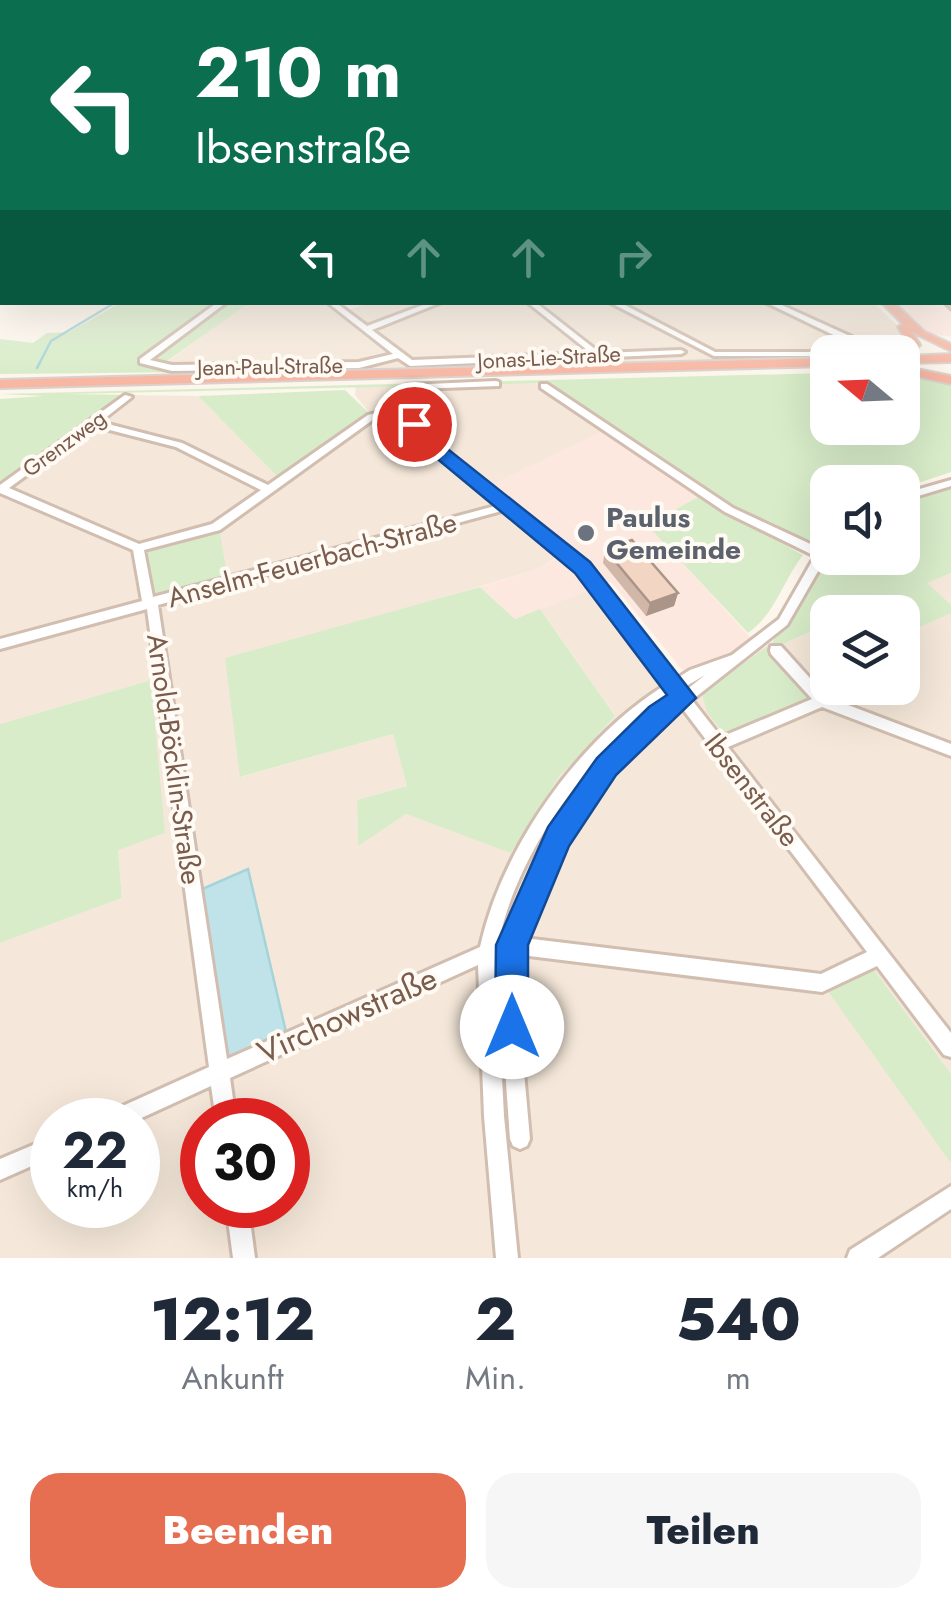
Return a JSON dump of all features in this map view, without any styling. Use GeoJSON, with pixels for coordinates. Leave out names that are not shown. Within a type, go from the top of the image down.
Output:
{"type":"FeatureCollection","features":[{"type":"Feature","properties":{"kind":"highway"},"geometry":{"type":"LineString","coordinates":[[881,305],[912,335]]}},
{"type":"Feature","properties":{"kind":"highway"},"geometry":{"type":"LineString","coordinates":[[889,305],[921,334],[951,348]]}},
{"type":"Feature","properties":{"kind":"highway"},"geometry":{"type":"LineString","coordinates":[[920,362],[951,361]]}},
{"type":"Feature","properties":{"kind":"highway"},"geometry":{"type":"LineString","coordinates":[[0,387],[810,366]]}},
{"type":"Feature","properties":{"kind":"highway"},"geometry":{"type":"LineString","coordinates":[[920,369],[951,380]]}},
{"type":"Feature","properties":{"kind":"street","name":"Jean-Paul-Straße"},"geometry":{"type":"LineString","coordinates":[[220,305],[142,362],[172,368],[359,365],[397,356]]}},
{"type":"Feature","properties":{"kind":"street"},"geometry":{"type":"LineString","coordinates":[[334,305],[397,356]]}},
{"type":"Feature","properties":{"kind":"street"},"geometry":{"type":"LineString","coordinates":[[366,330],[431,305]]}},
{"type":"Feature","properties":{"kind":"street"},"geometry":{"type":"LineString","coordinates":[[534,305],[598,355]]}},
{"type":"Feature","properties":{"kind":"street"},"geometry":{"type":"LineString","coordinates":[[617,305],[694,347],[722,356],[810,354]]}},
{"type":"Feature","properties":{"kind":"street"},"geometry":{"type":"LineString","coordinates":[[775,305],[840,335]]}},
{"type":"Feature","properties":{"kind":"street","name":"Jonas-Lie-Straße"},"geometry":{"type":"LineString","coordinates":[[397,356],[418,364],[681,352]]}},
{"type":"Feature","properties":{"kind":"street"},"geometry":{"type":"LineString","coordinates":[[0,490],[138,548],[216,527],[371,417],[410,407],[410,387],[496,384]]}},
{"type":"Feature","properties":{"kind":"street"},"geometry":{"type":"LineString","coordinates":[[544,386],[729,510],[810,543]]}},
{"type":"Feature","properties":{"kind":"street","name":"Grenzweg"},"geometry":{"type":"LineString","coordinates":[[0,490],[128,397]]}},
{"type":"Feature","properties":{"kind":"street","name":"Ibsenstraße"},"geometry":{"type":"LineString","coordinates":[[410,407],[417,433],[582,568],[951,1048]]}},
{"type":"Feature","properties":{"kind":"street"},"geometry":{"type":"LineString","coordinates":[[92,423],[179,446],[269,490]]}},
{"type":"Feature","properties":{"kind":"street"},"geometry":{"type":"LineString","coordinates":[[920,492],[951,483]]}},
{"type":"Feature","properties":{"kind":"street","name":"Anselm-Feuerbach-Straße"},"geometry":{"type":"LineString","coordinates":[[0,644],[506,506]]}},
{"type":"Feature","properties":{"kind":"street","name":"Arnold-Böcklin-Straße"},"geometry":{"type":"LineString","coordinates":[[138,548],[147,599],[152,603],[223,1098]]}},
{"type":"Feature","properties":{"kind":"street"},"geometry":{"type":"LineString","coordinates":[[507,1258],[493,1122],[488,953],[517,871],[550,811],[585,763],[626,720],[736,659],[783,622],[810,572]]}},
{"type":"Feature","properties":{"kind":"street"},"geometry":{"type":"LineString","coordinates":[[776,650],[810,688]]}},
{"type":"Feature","properties":{"kind":"street"},"geometry":{"type":"LineString","coordinates":[[520,1139],[512,1027],[512,945],[539,876],[580,802],[678,691]]}},
{"type":"Feature","properties":{"kind":"street"},"geometry":{"type":"LineString","coordinates":[[717,745],[812,705]]}},
{"type":"Feature","properties":{"kind":"street"},"geometry":{"type":"LineString","coordinates":[[833,705],[951,750]]}},
{"type":"Feature","properties":{"kind":"street","name":"Virchowstraße"},"geometry":{"type":"LineString","coordinates":[[160,1100],[512,945],[822,982],[880,955]]}},
{"type":"Feature","properties":{"kind":"street"},"geometry":{"type":"LineString","coordinates":[[0,1170],[30,1157]]}},
{"type":"Feature","properties":{"kind":"street"},"geometry":{"type":"LineString","coordinates":[[858,1258],[951,1197]]}},
{"type":"Feature","properties":{"kind":"street"},"geometry":{"type":"LineString","coordinates":[[241,1228],[244,1258]]}},
{"type":"Feature","properties":{"kind":"shaded area"},"geometry":{"type":"Polygon","coordinates":[[[245,305],[343,305],[349,310],[363,305],[876,305],[907,335],[810,335],[810,359],[194,372],[163,365],[245,305]]]}},
{"type":"Feature","properties":{"kind":"shaded area"},"geometry":{"type":"Polygon","coordinates":[[[898,305],[951,305],[951,336],[932,335],[898,305]]]}},
{"type":"Feature","properties":{"kind":"shaded area"},"geometry":{"type":"Polygon","coordinates":[[[554,383],[609,428],[563,553],[538,569],[398,611],[241,777],[393,734],[407,786],[357,800],[358,845],[406,814],[512,853],[559,777],[615,716],[540,609],[593,588],[683,705],[772,642],[779,646],[810,632],[810,705],[920,705],[920,595],[894,595],[951,573],[951,1258],[0,1258],[0,943],[122,898],[118,850],[151,680],[0,724],[0,490],[133,395],[198,396],[279,478],[371,415],[355,395],[356,386],[554,383]]]}},
{"type":"Feature","properties":{"kind":"shaded area"},"geometry":{"type":"Polygon","coordinates":[[[609,428],[707,492],[648,525],[762,650],[701,693],[611,582],[515,619],[480,587],[538,569],[566,552],[485,488],[609,428]]]}},
{"type":"Feature","properties":{"kind":"green space"},"geometry":{"type":"Polygon","coordinates":[[[116,305],[246,305],[163,364],[194,372],[0,374],[0,339],[33,343],[47,333],[69,332],[116,305]]]}},
{"type":"Feature","properties":{"kind":"green space"},"geometry":{"type":"Polygon","coordinates":[[[810,373],[810,445],[920,445],[920,375],[951,382],[951,472],[920,482],[920,465],[810,465],[810,544],[746,518],[678,477],[555,389],[553,383],[68,394],[133,395],[0,490],[0,399],[44,396],[0,394],[810,373]]]}},
{"type":"Feature","properties":{"kind":"green space"},"geometry":{"type":"Polygon","coordinates":[[[345,390],[371,415],[279,478],[198,396],[345,390]]]}},
{"type":"Feature","properties":{"kind":"green space"},"geometry":{"type":"Polygon","coordinates":[[[951,487],[951,573],[927,583],[951,605],[951,613],[920,627],[920,595],[810,595],[810,632],[779,646],[772,642],[793,618],[815,575],[920,575],[920,497],[951,487]]]}},
{"type":"Feature","properties":{"kind":"green space"},"geometry":{"type":"Polygon","coordinates":[[[698,497],[803,555],[772,607],[748,633],[647,525],[698,497]]]}},
{"type":"Feature","properties":{"kind":"green space"},"geometry":{"type":"Polygon","coordinates":[[[219,528],[228,579],[155,598],[143,548],[219,528]]]}},
{"type":"Feature","properties":{"kind":"green space"},"geometry":{"type":"Polygon","coordinates":[[[480,587],[515,619],[540,609],[615,716],[559,777],[511,853],[406,814],[358,846],[357,800],[407,786],[393,734],[240,777],[225,658],[480,587]]]}},
{"type":"Feature","properties":{"kind":"green space"},"geometry":{"type":"Polygon","coordinates":[[[768,646],[810,696],[810,704],[725,735],[707,712],[702,693],[768,646]]]}},
{"type":"Feature","properties":{"kind":"green space"},"geometry":{"type":"Polygon","coordinates":[[[151,680],[165,833],[118,850],[122,898],[0,943],[0,724],[151,680]]]}},
{"type":"Feature","properties":{"kind":"green space"},"geometry":{"type":"Polygon","coordinates":[[[868,962],[951,1074],[951,1163],[822,983],[868,962]]]}},
{"type":"Feature","properties":{"kind":"water"},"geometry":{"type":"Polygon","coordinates":[[[248,869],[286,1032],[218,1064],[193,893],[248,869]]]}},
{"type":"Feature","properties":{"kind":"building"},"geometry":{"type":"Polygon","coordinates":[[[632,540],[678,593],[650,603],[605,549],[632,540]]]}},
{"type":"Feature","properties":{"kind":"waterway"},"geometry":{"type":"LineString","coordinates":[[37,368],[51,341],[111,305]]}},
{"type":"Feature","properties":{"kind":"place","name":"Paulus Gemeinde"},"geometry":{"type":"Point","coordinates":[586,533]}},
{"type":"Feature","properties":{"kind":"route"},"geometry":{"type":"LineString","coordinates":[[414,424],[417,433],[577,562],[684,698],[658,715],[607,766],[558,837],[512,945],[512,1027]]}}]}
